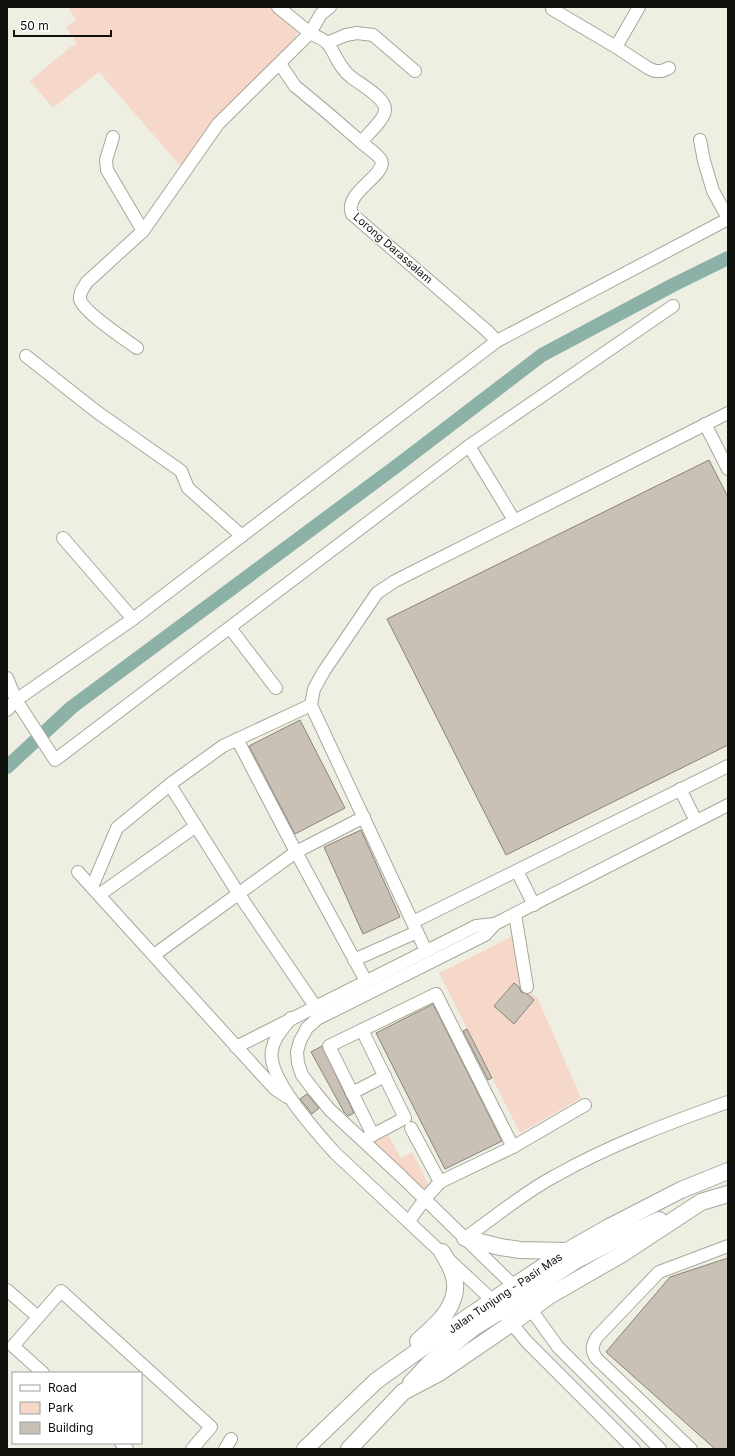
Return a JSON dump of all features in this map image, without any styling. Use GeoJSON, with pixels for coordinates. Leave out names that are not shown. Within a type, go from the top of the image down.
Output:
{"type":"FeatureCollection","features":[{"type":"Feature","properties":{"kind":"main road","name":"Jalan Tunjung - Pasir Mas"},"geometry":{"type":"LineString","coordinates":[[349,1449],[403,1392],[439,1373],[512,1323],[523,1297],[567,1251],[681,1190],[728,1171]]}},
{"type":"Feature","properties":{"kind":"main road","name":"Jalan Tunjung - Pasir Mas"},"geometry":{"type":"LineString","coordinates":[[305,1449],[376,1381],[497,1306],[523,1297],[549,1296],[622,1254],[701,1202],[728,1194]]}},
{"type":"Feature","properties":{"kind":"main road"},"geometry":{"type":"LineString","coordinates":[[465,1238],[500,1247],[520,1250],[567,1251]]}},
{"type":"Feature","properties":{"kind":"main road"},"geometry":{"type":"LineString","coordinates":[[376,1381],[448,1311],[453,1301],[455,1278],[451,1267],[442,1252]]}},
{"type":"Feature","properties":{"kind":"main road"},"geometry":{"type":"LineString","coordinates":[[403,1392],[429,1364],[474,1328],[497,1306]]}},
{"type":"Feature","properties":{"kind":"street"},"geometry":{"type":"LineString","coordinates":[[278,7],[310,33],[327,43],[334,56],[349,76],[380,98],[384,104],[384,116],[361,142],[295,86],[280,64]]}},
{"type":"Feature","properties":{"kind":"street"},"geometry":{"type":"LineString","coordinates":[[137,348],[96,318],[81,303],[80,297],[87,282],[144,231],[218,124],[310,33],[321,14],[330,7]]}},
{"type":"Feature","properties":{"kind":"street"},"geometry":{"type":"LineString","coordinates":[[616,47],[639,7]]}},
{"type":"Feature","properties":{"kind":"street"},"geometry":{"type":"LineString","coordinates":[[552,9],[648,68],[655,71],[662,71],[669,68]]}},
{"type":"Feature","properties":{"kind":"street"},"geometry":{"type":"LineString","coordinates":[[327,43],[346,35],[357,33],[373,35],[415,71]]}},
{"type":"Feature","properties":{"kind":"street"},"geometry":{"type":"LineString","coordinates":[[113,137],[106,160],[107,170],[144,231]]}},
{"type":"Feature","properties":{"kind":"street"},"geometry":{"type":"LineString","coordinates":[[7,710],[16,700],[133,619],[497,341],[728,219],[714,191],[704,161],[700,140]]}},
{"type":"Feature","properties":{"kind":"street","name":"Lorong Darassalam"},"geometry":{"type":"LineString","coordinates":[[361,142],[381,159],[382,164],[380,170],[360,190],[350,204],[352,214],[497,341]]}},
{"type":"Feature","properties":{"kind":"street"},"geometry":{"type":"LineString","coordinates":[[7,678],[16,700],[55,760],[469,446],[673,306]]}},
{"type":"Feature","properties":{"kind":"street"},"geometry":{"type":"LineString","coordinates":[[26,356],[97,412],[182,471],[188,488],[242,536]]}},
{"type":"Feature","properties":{"kind":"street"},"geometry":{"type":"LineString","coordinates":[[426,951],[311,705],[314,689],[324,671],[377,593],[395,581],[728,413]]}},
{"type":"Feature","properties":{"kind":"street"},"geometry":{"type":"LineString","coordinates":[[706,424],[728,469]]}},
{"type":"Feature","properties":{"kind":"street"},"geometry":{"type":"LineString","coordinates":[[469,446],[514,520]]}},
{"type":"Feature","properties":{"kind":"street"},"geometry":{"type":"LineString","coordinates":[[63,538],[133,619]]}},
{"type":"Feature","properties":{"kind":"street"},"geometry":{"type":"LineString","coordinates":[[230,628],[276,688]]}},
{"type":"Feature","properties":{"kind":"street"},"geometry":{"type":"LineString","coordinates":[[96,891],[117,828],[170,785],[223,746],[311,705]]}},
{"type":"Feature","properties":{"kind":"street"},"geometry":{"type":"LineString","coordinates":[[237,739],[366,981]]}},
{"type":"Feature","properties":{"kind":"street"},"geometry":{"type":"LineString","coordinates":[[354,960],[517,870],[728,766]]}},
{"type":"Feature","properties":{"kind":"street"},"geometry":{"type":"LineString","coordinates":[[170,785],[238,893],[315,1006]]}},
{"type":"Feature","properties":{"kind":"street"},"geometry":{"type":"LineString","coordinates":[[680,789],[696,821]]}},
{"type":"Feature","properties":{"kind":"street"},"geometry":{"type":"LineString","coordinates":[[236,1047],[476,926],[495,924],[534,905],[728,805]]}},
{"type":"Feature","properties":{"kind":"street"},"geometry":{"type":"LineString","coordinates":[[154,955],[296,852],[364,816]]}},
{"type":"Feature","properties":{"kind":"street"},"geometry":{"type":"LineString","coordinates":[[96,891],[196,826]]}},
{"type":"Feature","properties":{"kind":"street"},"geometry":{"type":"LineString","coordinates":[[517,870],[534,905]]}},
{"type":"Feature","properties":{"kind":"street"},"geometry":{"type":"LineString","coordinates":[[78,872],[236,1047],[275,1088],[294,1101]]}},
{"type":"Feature","properties":{"kind":"street"},"geometry":{"type":"LineString","coordinates":[[515,914],[527,987]]}},
{"type":"Feature","properties":{"kind":"street"},"geometry":{"type":"LineString","coordinates":[[495,924],[485,935],[317,1019],[307,1028],[300,1041],[297,1052],[298,1063],[302,1075],[330,1110],[368,1138],[425,1199],[523,1297],[558,1347],[660,1449]]}},
{"type":"Feature","properties":{"kind":"street"},"geometry":{"type":"LineString","coordinates":[[368,1138],[352,1093],[330,1046],[436,994],[513,1147]]}},
{"type":"Feature","properties":{"kind":"street"},"geometry":{"type":"LineString","coordinates":[[291,1018],[275,1040],[271,1062],[276,1076],[313,1128],[335,1153],[442,1252],[497,1306],[527,1342],[634,1449]]}},
{"type":"Feature","properties":{"kind":"street"},"geometry":{"type":"LineString","coordinates":[[362,1030],[408,1123],[440,1182]]}},
{"type":"Feature","properties":{"kind":"street"},"geometry":{"type":"LineString","coordinates":[[352,1093],[385,1076]]}},
{"type":"Feature","properties":{"kind":"street"},"geometry":{"type":"LineString","coordinates":[[465,1238],[554,1176],[633,1138],[728,1102]]}},
{"type":"Feature","properties":{"kind":"street"},"geometry":{"type":"LineString","coordinates":[[409,1222],[425,1199],[440,1182],[513,1147],[585,1106]]}},
{"type":"Feature","properties":{"kind":"street"},"geometry":{"type":"LineString","coordinates":[[368,1138],[408,1123]]}},
{"type":"Feature","properties":{"kind":"street"},"geometry":{"type":"LineString","coordinates":[[691,1449],[596,1358],[592,1352],[593,1344],[597,1337],[659,1272],[728,1246]]}},
{"type":"Feature","properties":{"kind":"street"},"geometry":{"type":"LineString","coordinates":[[7,1290],[38,1317]]}},
{"type":"Feature","properties":{"kind":"street"},"geometry":{"type":"LineString","coordinates":[[42,1372],[13,1346],[61,1291],[211,1427],[192,1449]]}},
{"type":"Feature","properties":{"kind":"green space"},"geometry":{"type":"Polygon","coordinates":[[[68,7],[274,7],[296,27],[297,34],[289,46],[181,167],[99,72],[53,108],[30,81],[70,47],[77,44],[66,27],[76,20],[68,7]]]}},
{"type":"Feature","properties":{"kind":"green space"},"geometry":{"type":"Polygon","coordinates":[[[515,935],[519,982],[538,999],[581,1098],[520,1133],[439,973],[515,935]]]}},
{"type":"Feature","properties":{"kind":"green space"},"geometry":{"type":"Polygon","coordinates":[[[387,1133],[401,1158],[412,1152],[430,1187],[423,1194],[369,1143],[387,1133]]]}},
{"type":"Feature","properties":{"kind":"building"},"geometry":{"type":"Polygon","coordinates":[[[709,460],[728,497],[728,745],[506,855],[387,619],[709,460]]]}},
{"type":"Feature","properties":{"kind":"building"},"geometry":{"type":"Polygon","coordinates":[[[300,720],[345,808],[295,834],[249,746],[300,720]]]}},
{"type":"Feature","properties":{"kind":"building"},"geometry":{"type":"Polygon","coordinates":[[[361,830],[400,917],[363,934],[324,847],[361,830]]]}},
{"type":"Feature","properties":{"kind":"building"},"geometry":{"type":"Polygon","coordinates":[[[514,983],[519,987],[521,992],[527,994],[534,1000],[514,1024],[494,1006],[514,983]]]}},
{"type":"Feature","properties":{"kind":"building"},"geometry":{"type":"Polygon","coordinates":[[[433,1004],[502,1141],[445,1169],[376,1033],[433,1004]]]}},
{"type":"Feature","properties":{"kind":"building"},"geometry":{"type":"Polygon","coordinates":[[[467,1029],[492,1078],[488,1080],[463,1031],[467,1029]]]}},
{"type":"Feature","properties":{"kind":"building"},"geometry":{"type":"Polygon","coordinates":[[[322,1046],[354,1113],[348,1116],[344,1112],[311,1052],[322,1046]]]}},
{"type":"Feature","properties":{"kind":"building"},"geometry":{"type":"Polygon","coordinates":[[[307,1094],[319,1108],[312,1114],[300,1099],[307,1094]]]}},
{"type":"Feature","properties":{"kind":"building"},"geometry":{"type":"Polygon","coordinates":[[[728,1258],[728,1449],[715,1449],[606,1352],[670,1277],[728,1258]]]}},
{"type":"Feature","properties":{"kind":"waterway"},"geometry":{"type":"LineString","coordinates":[[7,767],[72,707],[398,465],[542,355],[673,285],[728,258]]}}]}
